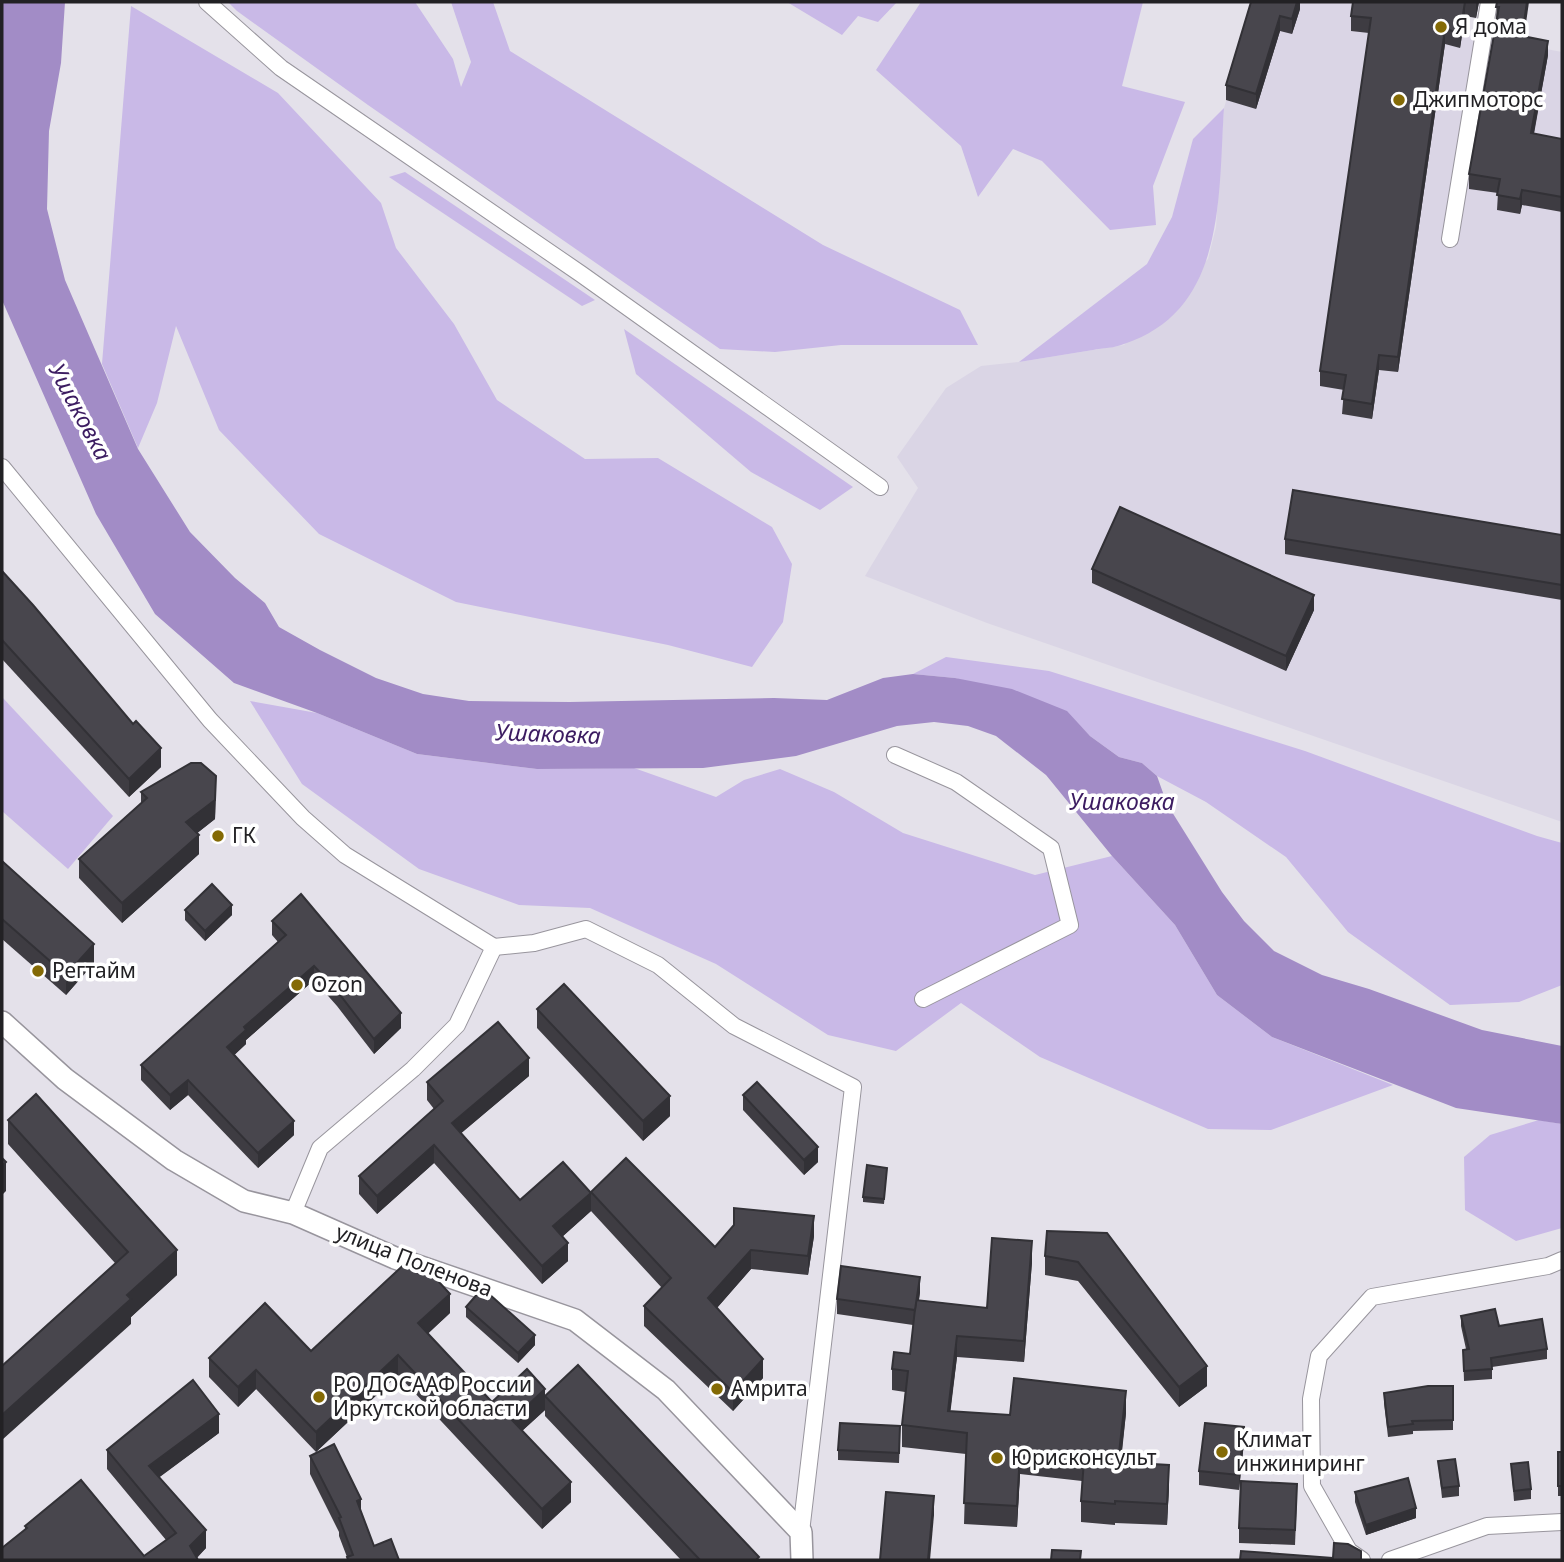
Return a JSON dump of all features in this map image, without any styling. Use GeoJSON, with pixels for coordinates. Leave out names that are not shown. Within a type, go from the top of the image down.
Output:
{"type":"FeatureCollection","features":[{"type":"Feature","properties":{"kind":"street"},"geometry":{"type":"LineString","coordinates":[[207,2],[281,68],[581,274],[880,487]]}},
{"type":"Feature","properties":{"kind":"street"},"geometry":{"type":"LineString","coordinates":[[1450,239],[1489,2]]}},
{"type":"Feature","properties":{"kind":"street"},"geometry":{"type":"LineString","coordinates":[[2,467],[210,720],[303,818],[345,855],[494,947],[534,943],[586,929],[657,965],[734,1026],[853,1087],[801,1532],[802,1560]]}},
{"type":"Feature","properties":{"kind":"street"},"geometry":{"type":"LineString","coordinates":[[895,755],[956,782],[1051,848],[1070,925],[923,999]]}},
{"type":"Feature","properties":{"kind":"street"},"geometry":{"type":"LineString","coordinates":[[293,1213],[320,1148],[413,1069],[457,1025],[494,947]]}},
{"type":"Feature","properties":{"kind":"street","name":"улица Поленова"},"geometry":{"type":"LineString","coordinates":[[2,1022],[65,1079],[174,1160],[244,1200],[293,1213],[395,1258],[575,1320],[666,1390],[801,1532]]}},
{"type":"Feature","properties":{"kind":"street"},"geometry":{"type":"LineString","coordinates":[[1362,1560],[1349,1551],[1312,1486],[1311,1399],[1319,1356],[1372,1297],[1548,1266],[1562,1261]]}},
{"type":"Feature","properties":{"kind":"street"},"geometry":{"type":"LineString","coordinates":[[1390,1560],[1487,1526],[1562,1522]]}},
{"type":"Feature","properties":{"kind":"shaded area"},"geometry":{"type":"Polygon","coordinates":[[[228,2],[415,2],[453,59],[461,87],[471,62],[451,2],[493,2],[510,51],[823,245],[960,310],[978,345],[841,345],[775,352],[720,349],[368,105],[228,2]]]}},
{"type":"Feature","properties":{"kind":"shaded area"},"geometry":{"type":"Polygon","coordinates":[[[787,2],[897,2],[878,22],[858,16],[842,35],[787,2]]]}},
{"type":"Feature","properties":{"kind":"shaded area"},"geometry":{"type":"Polygon","coordinates":[[[921,2],[1143,2],[1122,86],[1185,102],[1153,186],[1156,225],[1110,230],[1042,161],[1013,149],[978,197],[961,146],[876,70],[921,2]]]}},
{"type":"Feature","properties":{"kind":"shaded area"},"geometry":{"type":"Polygon","coordinates":[[[1255,2],[1467,2],[1463,33],[1562,52],[1562,822],[987,623],[865,576],[918,488],[897,457],[946,388],[981,366],[1124,345],[1208,259],[1216,227],[1224,108],[1255,2]]]}},
{"type":"Feature","properties":{"kind":"shaded area"},"geometry":{"type":"Polygon","coordinates":[[[131,6],[278,93],[381,203],[396,248],[454,324],[497,400],[585,459],[658,458],[772,527],[792,564],[783,622],[752,667],[668,645],[456,602],[319,534],[219,430],[176,326],[157,403],[138,448],[102,364],[131,6]]]}},
{"type":"Feature","properties":{"kind":"shaded area"},"geometry":{"type":"Polygon","coordinates":[[[1224,108],[1217,212],[1210,246],[1199,278],[1182,305],[1158,328],[1120,345],[1019,362],[1147,264],[1172,217],[1193,139],[1224,108]]]}},
{"type":"Feature","properties":{"kind":"shaded area"},"geometry":{"type":"Polygon","coordinates":[[[405,172],[595,300],[582,306],[389,177],[405,172]]]}},
{"type":"Feature","properties":{"kind":"shaded area"},"geometry":{"type":"Polygon","coordinates":[[[624,329],[853,487],[820,510],[751,472],[636,374],[624,329]]]}},
{"type":"Feature","properties":{"kind":"shaded area"},"geometry":{"type":"Polygon","coordinates":[[[946,657],[1049,671],[1305,751],[1562,843],[1562,985],[1519,1002],[1450,1005],[1348,932],[1286,857],[1206,802],[1157,776],[1142,763],[1119,757],[1090,736],[1066,711],[955,678],[913,674],[946,657]]]}},
{"type":"Feature","properties":{"kind":"shaded area"},"geometry":{"type":"Polygon","coordinates":[[[2,697],[113,816],[68,869],[2,811],[2,697]]]}},
{"type":"Feature","properties":{"kind":"shaded area"},"geometry":{"type":"Polygon","coordinates":[[[250,701],[317,713],[417,754],[537,769],[634,768],[716,797],[744,780],[780,769],[834,792],[903,833],[1035,875],[1112,856],[1175,925],[1217,995],[1272,1037],[1393,1085],[1271,1130],[1208,1129],[1040,1057],[961,1003],[896,1051],[828,1035],[716,964],[590,908],[519,905],[419,869],[302,784],[250,701]]]}},
{"type":"Feature","properties":{"kind":"shaded area"},"geometry":{"type":"Polygon","coordinates":[[[1539,1120],[1562,1124],[1562,1228],[1516,1241],[1465,1210],[1464,1157],[1490,1135],[1539,1120]]]}},
{"type":"Feature","properties":{"kind":"water","name":"Ушаковка"},"geometry":{"type":"Polygon","coordinates":[[[2,2],[65,2],[61,63],[49,131],[47,209],[65,280],[138,449],[190,532],[235,578],[265,603],[279,627],[376,678],[423,694],[469,701],[774,698],[827,700],[883,678],[913,674],[955,678],[1012,689],[1067,711],[1090,736],[1119,757],[1142,763],[1157,776],[1167,804],[1222,892],[1244,921],[1274,951],[1322,975],[1482,1030],[1562,1046],[1562,1124],[1456,1108],[1272,1037],[1217,995],[1175,925],[1112,856],[1046,775],[996,736],[968,726],[934,722],[897,726],[796,756],[703,768],[537,769],[417,754],[234,683],[155,614],[96,514],[2,300],[2,2]]]}},
{"type":"Feature","properties":{"kind":"building"},"geometry":{"type":"Polygon","coordinates":[[[1251,2],[1297,2],[1292,19],[1280,16],[1256,94],[1226,85],[1251,2]]]}},
{"type":"Feature","properties":{"kind":"building"},"geometry":{"type":"Polygon","coordinates":[[[1353,2],[1465,2],[1460,33],[1445,29],[1398,357],[1379,355],[1372,404],[1342,399],[1346,375],[1320,371],[1371,18],[1351,16],[1353,2]]]}},
{"type":"Feature","properties":{"kind":"building"},"geometry":{"type":"Polygon","coordinates":[[[1497,2],[1527,2],[1522,36],[1548,41],[1531,133],[1562,139],[1562,197],[1522,190],[1520,199],[1497,195],[1500,179],[1469,174],[1499,7],[1496,7],[1497,2]]]}},
{"type":"Feature","properties":{"kind":"building"},"geometry":{"type":"Polygon","coordinates":[[[1293,490],[1562,535],[1562,585],[1285,539],[1293,490]]]}},
{"type":"Feature","properties":{"kind":"building"},"geometry":{"type":"Polygon","coordinates":[[[1120,507],[1314,595],[1286,656],[1092,569],[1120,507]]]}},
{"type":"Feature","properties":{"kind":"building"},"geometry":{"type":"Polygon","coordinates":[[[2,571],[133,724],[136,721],[161,748],[129,779],[2,640],[2,571]]]}},
{"type":"Feature","properties":{"kind":"building"},"geometry":{"type":"Polygon","coordinates":[[[191,763],[201,763],[216,776],[215,800],[186,822],[199,835],[122,903],[79,859],[147,798],[141,792],[191,763]]]}},
{"type":"Feature","properties":{"kind":"building"},"geometry":{"type":"Polygon","coordinates":[[[2,861],[94,944],[66,975],[2,919],[2,861]]]}},
{"type":"Feature","properties":{"kind":"building"},"geometry":{"type":"Polygon","coordinates":[[[212,884],[232,905],[205,931],[185,910],[212,884]]]}},
{"type":"Feature","properties":{"kind":"building"},"geometry":{"type":"Polygon","coordinates":[[[301,894],[401,1013],[374,1039],[314,966],[244,1027],[246,1030],[227,1047],[294,1121],[258,1153],[188,1080],[170,1095],[141,1065],[286,935],[272,921],[301,894]]]}},
{"type":"Feature","properties":{"kind":"building"},"geometry":{"type":"Polygon","coordinates":[[[564,984],[670,1096],[643,1121],[537,1009],[564,984]]]}},
{"type":"Feature","properties":{"kind":"building"},"geometry":{"type":"Polygon","coordinates":[[[498,1022],[529,1058],[452,1123],[520,1200],[563,1162],[591,1193],[553,1226],[568,1243],[542,1266],[434,1145],[377,1196],[359,1176],[443,1101],[427,1082],[498,1022]]]}},
{"type":"Feature","properties":{"kind":"building"},"geometry":{"type":"Polygon","coordinates":[[[757,1082],[818,1147],[804,1160],[743,1095],[757,1082]]]}},
{"type":"Feature","properties":{"kind":"building"},"geometry":{"type":"Polygon","coordinates":[[[36,1094],[177,1250],[127,1295],[131,1299],[2,1415],[2,1366],[128,1252],[8,1120],[36,1094]]]}},
{"type":"Feature","properties":{"kind":"building"},"geometry":{"type":"Polygon","coordinates":[[[626,1158],[715,1247],[734,1225],[734,1208],[814,1216],[808,1256],[751,1250],[708,1298],[763,1359],[733,1392],[644,1306],[671,1278],[591,1192],[626,1158]]]}},
{"type":"Feature","properties":{"kind":"building"},"geometry":{"type":"Polygon","coordinates":[[[867,1165],[887,1168],[884,1199],[863,1197],[867,1165]]]}},
{"type":"Feature","properties":{"kind":"building"},"geometry":{"type":"Polygon","coordinates":[[[1047,1231],[1107,1233],[1207,1366],[1179,1387],[1078,1262],[1045,1256],[1047,1231]]]}},
{"type":"Feature","properties":{"kind":"building"},"geometry":{"type":"Polygon","coordinates":[[[992,1238],[1032,1241],[1024,1341],[957,1336],[948,1411],[1010,1415],[1014,1378],[1126,1391],[1118,1462],[1169,1465],[1167,1504],[1081,1501],[1084,1460],[1020,1453],[1017,1506],[964,1503],[967,1433],[902,1425],[908,1371],[892,1369],[894,1352],[910,1354],[916,1300],[987,1308],[992,1238]]]}},
{"type":"Feature","properties":{"kind":"building","name":"РО ДОСААФ России Иркутской области"},"geometry":{"type":"Polygon","coordinates":[[[411,1258],[419,1260],[450,1294],[418,1323],[492,1402],[527,1369],[545,1389],[512,1420],[571,1482],[542,1509],[398,1355],[316,1432],[256,1370],[238,1387],[209,1358],[265,1303],[311,1351],[411,1258]]]}},
{"type":"Feature","properties":{"kind":"building"},"geometry":{"type":"Polygon","coordinates":[[[841,1266],[920,1277],[915,1310],[837,1299],[841,1266]]]}},
{"type":"Feature","properties":{"kind":"building"},"geometry":{"type":"Polygon","coordinates":[[[480,1291],[489,1294],[535,1335],[518,1353],[466,1307],[480,1291]]]}},
{"type":"Feature","properties":{"kind":"building"},"geometry":{"type":"Polygon","coordinates":[[[1495,1309],[1499,1326],[1542,1319],[1547,1349],[1491,1358],[1492,1369],[1464,1371],[1463,1350],[1469,1349],[1461,1316],[1495,1309]]]}},
{"type":"Feature","properties":{"kind":"building"},"geometry":{"type":"Polygon","coordinates":[[[578,1365],[759,1557],[756,1560],[700,1560],[545,1396],[578,1365]]]}},
{"type":"Feature","properties":{"kind":"building"},"geometry":{"type":"Polygon","coordinates":[[[193,1380],[219,1414],[149,1466],[206,1530],[190,1546],[198,1560],[2,1560],[2,1548],[81,1480],[144,1556],[176,1533],[107,1450],[193,1380]]]}},
{"type":"Feature","properties":{"kind":"building"},"geometry":{"type":"Polygon","coordinates":[[[1428,1386],[1453,1386],[1453,1420],[1412,1421],[1413,1424],[1388,1427],[1384,1393],[1428,1386]]]}},
{"type":"Feature","properties":{"kind":"building"},"geometry":{"type":"Polygon","coordinates":[[[840,1423],[900,1426],[899,1453],[838,1450],[840,1423]]]}},
{"type":"Feature","properties":{"kind":"building"},"geometry":{"type":"Polygon","coordinates":[[[1205,1423],[1244,1427],[1239,1475],[1199,1471],[1205,1423]]]}},
{"type":"Feature","properties":{"kind":"building"},"geometry":{"type":"Polygon","coordinates":[[[334,1444],[361,1499],[357,1501],[374,1546],[391,1539],[399,1560],[348,1560],[347,1557],[353,1555],[339,1518],[341,1517],[310,1456],[334,1444]]]}},
{"type":"Feature","properties":{"kind":"building"},"geometry":{"type":"Polygon","coordinates":[[[1558,1452],[1562,1452],[1562,1486],[1558,1486],[1558,1452]]]}},
{"type":"Feature","properties":{"kind":"building"},"geometry":{"type":"Polygon","coordinates":[[[1455,1459],[1459,1486],[1442,1488],[1438,1461],[1455,1459]]]}},
{"type":"Feature","properties":{"kind":"building"},"geometry":{"type":"Polygon","coordinates":[[[1528,1462],[1531,1489],[1514,1491],[1511,1464],[1528,1462]]]}},
{"type":"Feature","properties":{"kind":"building"},"geometry":{"type":"Polygon","coordinates":[[[1408,1478],[1416,1508],[1366,1525],[1355,1492],[1408,1478]]]}},
{"type":"Feature","properties":{"kind":"building"},"geometry":{"type":"Polygon","coordinates":[[[1241,1481],[1297,1484],[1295,1530],[1239,1528],[1241,1481]]]}},
{"type":"Feature","properties":{"kind":"building"},"geometry":{"type":"Polygon","coordinates":[[[886,1492],[934,1496],[928,1560],[880,1560],[886,1492]]]}},
{"type":"Feature","properties":{"kind":"building"},"geometry":{"type":"Polygon","coordinates":[[[1334,1543],[1348,1544],[1361,1551],[1361,1560],[1240,1560],[1241,1551],[1333,1558],[1334,1543]]]}},
{"type":"Feature","properties":{"kind":"building"},"geometry":{"type":"Polygon","coordinates":[[[1052,1550],[1081,1551],[1080,1560],[1051,1560],[1052,1550]]]}},
{"type":"Feature","properties":{"kind":"place","name":"Я дома"},"geometry":{"type":"Point","coordinates":[1441,27]}},
{"type":"Feature","properties":{"kind":"place","name":"Джипмоторс"},"geometry":{"type":"Point","coordinates":[1399,100]}},
{"type":"Feature","properties":{"kind":"place","name":"ГК"},"geometry":{"type":"Point","coordinates":[218,836]}},
{"type":"Feature","properties":{"kind":"place","name":"Регтайм"},"geometry":{"type":"Point","coordinates":[38,971]}},
{"type":"Feature","properties":{"kind":"place","name":"Ozon"},"geometry":{"type":"Point","coordinates":[297,985]}},
{"type":"Feature","properties":{"kind":"place","name":"Амрита"},"geometry":{"type":"Point","coordinates":[717,1389]}},
{"type":"Feature","properties":{"kind":"place","name":"РО ДОСААФ России Иркутской области"},"geometry":{"type":"Point","coordinates":[319,1397]}},
{"type":"Feature","properties":{"kind":"place","name":"Климат инжиниринг"},"geometry":{"type":"Point","coordinates":[1222,1452]}},
{"type":"Feature","properties":{"kind":"place","name":"Юрисконсульт"},"geometry":{"type":"Point","coordinates":[997,1458]}}]}
